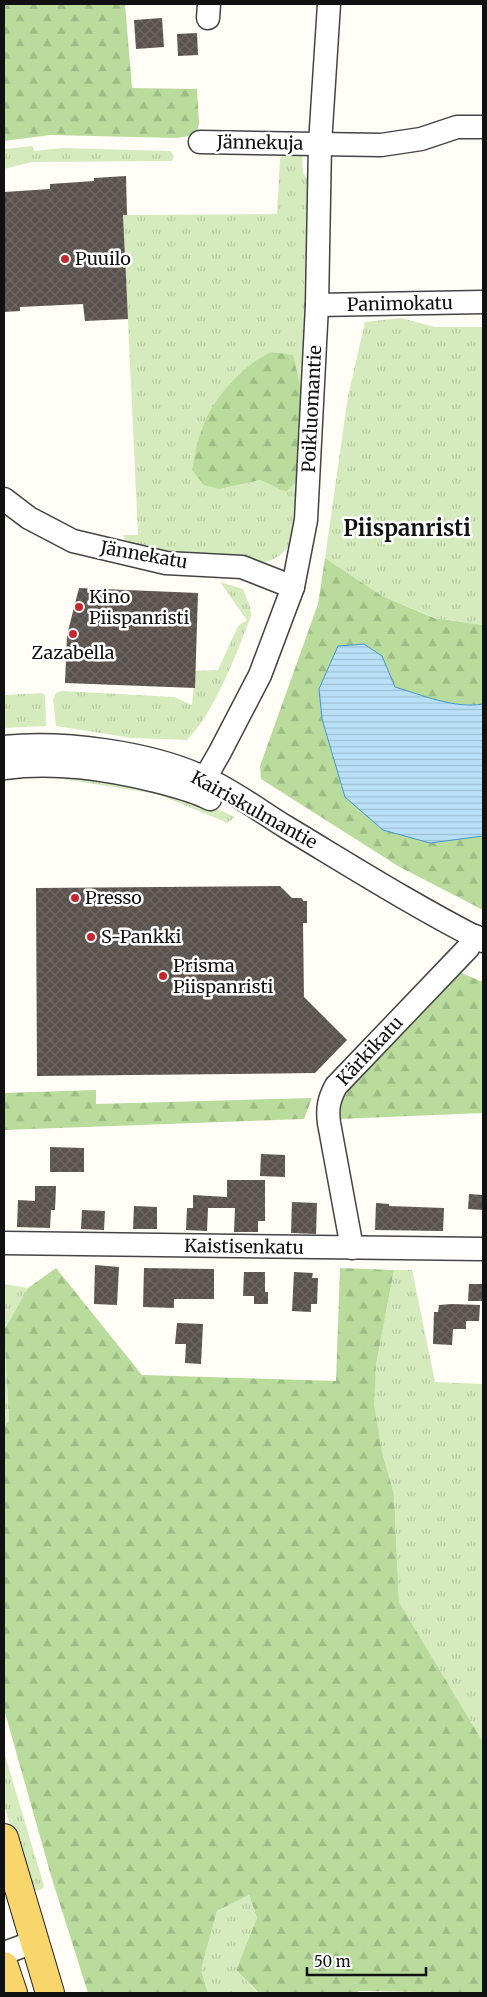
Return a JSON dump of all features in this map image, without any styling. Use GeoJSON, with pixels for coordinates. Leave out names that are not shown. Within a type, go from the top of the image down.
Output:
{"type":"FeatureCollection","features":[{"type":"Feature","properties":{"kind":"main road"},"geometry":{"type":"LineString","coordinates":[[4,1838],[50,1993]]}},
{"type":"Feature","properties":{"kind":"main road"},"geometry":{"type":"LineString","coordinates":[[4,1966],[13,1993]]}},
{"type":"Feature","properties":{"kind":"street","name":"Poikluomantie"},"geometry":{"type":"LineString","coordinates":[[201,785],[260,675],[294,587],[306,520],[317,305],[320,144],[329,4]]}},
{"type":"Feature","properties":{"kind":"street","name":"Jännekuja"},"geometry":{"type":"LineString","coordinates":[[200,142],[381,145],[421,139],[457,127],[483,127]]}},
{"type":"Feature","properties":{"kind":"street","name":"Panimokatu"},"geometry":{"type":"LineString","coordinates":[[317,305],[483,302]]}},
{"type":"Feature","properties":{"kind":"street","name":"Jännekatu"},"geometry":{"type":"LineString","coordinates":[[4,499],[29,518],[73,541],[166,563],[242,568],[294,587]]}},
{"type":"Feature","properties":{"kind":"street","name":"Kairiskulmantie"},"geometry":{"type":"LineString","coordinates":[[4,747],[50,746],[102,751],[161,763],[363,873],[477,945]]}},
{"type":"Feature","properties":{"kind":"street","name":"Kairiskulmantie"},"geometry":{"type":"LineString","coordinates":[[4,768],[52,766],[94,769],[201,785]]}},
{"type":"Feature","properties":{"kind":"street","name":"Kärkikatu"},"geometry":{"type":"LineString","coordinates":[[352,1248],[329,1123],[328,1104],[331,1095],[336,1086],[477,945]]}},
{"type":"Feature","properties":{"kind":"street","name":"Kaistisenkatu"},"geometry":{"type":"LineString","coordinates":[[4,1243],[483,1249]]}},
{"type":"Feature","properties":{"kind":"street"},"geometry":{"type":"LineString","coordinates":[[4,1953],[34,1942]]}},
{"type":"Feature","properties":{"kind":"green space"},"geometry":{"type":"Polygon","coordinates":[[[4,4],[125,4],[132,88],[197,89],[199,124],[195,135],[177,138],[50,135],[4,141],[4,4]]]}},
{"type":"Feature","properties":{"kind":"green space"},"geometry":{"type":"Polygon","coordinates":[[[33,146],[34,151],[63,148],[170,151],[174,156],[172,161],[32,162],[4,169],[4,149],[33,146]]]}},
{"type":"Feature","properties":{"kind":"green space"},"geometry":{"type":"Polygon","coordinates":[[[284,152],[295,152],[302,155],[303,173],[309,181],[306,410],[220,489],[260,480],[286,492],[301,477],[291,543],[280,555],[265,562],[181,556],[128,546],[123,535],[138,535],[123,215],[277,214],[280,160],[284,152]]]}},
{"type":"Feature","properties":{"kind":"green space"},"geometry":{"type":"Polygon","coordinates":[[[401,318],[435,327],[483,327],[483,625],[435,618],[382,596],[325,558],[348,396],[365,322],[401,318]]]}},
{"type":"Feature","properties":{"kind":"green space"},"geometry":{"type":"Polygon","coordinates":[[[271,352],[293,355],[306,410],[301,477],[286,492],[260,480],[220,489],[204,485],[192,470],[198,441],[212,408],[239,375],[260,358],[271,352]]]}},
{"type":"Feature","properties":{"kind":"green space"},"geometry":{"type":"Polygon","coordinates":[[[325,558],[382,596],[434,618],[483,625],[483,704],[461,705],[450,703],[395,687],[382,656],[322,719],[346,797],[383,830],[430,842],[483,836],[483,910],[398,866],[261,779],[260,766],[318,604],[325,558]]]}},
{"type":"Feature","properties":{"kind":"green space"},"geometry":{"type":"Polygon","coordinates":[[[220,582],[243,589],[250,607],[251,616],[224,682],[206,715],[187,740],[132,738],[56,726],[53,699],[56,693],[62,691],[174,697],[192,705],[195,671],[218,670],[238,626],[247,620],[220,582]]]}},
{"type":"Feature","properties":{"kind":"green space"},"geometry":{"type":"Polygon","coordinates":[[[42,693],[45,695],[46,726],[4,728],[4,695],[42,693]]]}},
{"type":"Feature","properties":{"kind":"green space"},"geometry":{"type":"Polygon","coordinates":[[[56,771],[198,800],[235,817],[228,823],[157,794],[56,778],[56,771]]]}},
{"type":"Feature","properties":{"kind":"green space"},"geometry":{"type":"Polygon","coordinates":[[[459,972],[483,982],[483,1113],[340,1119],[344,1098],[354,1080],[459,972]]]}},
{"type":"Feature","properties":{"kind":"green space"},"geometry":{"type":"Polygon","coordinates":[[[96,1090],[96,1104],[312,1098],[304,1119],[4,1130],[4,1093],[96,1090]]]}},
{"type":"Feature","properties":{"kind":"green space"},"geometry":{"type":"Polygon","coordinates":[[[56,1268],[142,1375],[336,1381],[340,1268],[394,1270],[376,1365],[374,1405],[382,1452],[394,1494],[399,1602],[483,1742],[483,1993],[359,1991],[356,1993],[259,1993],[236,1970],[257,1918],[249,1895],[217,1911],[201,1970],[208,1993],[88,1993],[52,1879],[4,1709],[4,1426],[9,1421],[4,1330],[28,1288],[56,1268]]]}},
{"type":"Feature","properties":{"kind":"green space"},"geometry":{"type":"Polygon","coordinates":[[[394,1270],[412,1270],[435,1382],[483,1384],[483,1742],[399,1602],[394,1494],[382,1452],[373,1405],[376,1365],[394,1270]]]}},
{"type":"Feature","properties":{"kind":"green space"},"geometry":{"type":"Polygon","coordinates":[[[4,1284],[28,1288],[4,1330],[4,1284]]]}},
{"type":"Feature","properties":{"kind":"green space"},"geometry":{"type":"Polygon","coordinates":[[[4,1330],[9,1421],[4,1426],[4,1330]]]}},
{"type":"Feature","properties":{"kind":"green space"},"geometry":{"type":"Polygon","coordinates":[[[4,1752],[44,1886],[42,1889],[30,1892],[4,1805],[4,1752]]]}},
{"type":"Feature","properties":{"kind":"green space"},"geometry":{"type":"Polygon","coordinates":[[[249,1895],[257,1918],[236,1970],[258,1993],[208,1993],[201,1970],[217,1911],[249,1895]]]}},
{"type":"Feature","properties":{"kind":"water"},"geometry":{"type":"Polygon","coordinates":[[[364,644],[382,656],[395,687],[450,703],[461,705],[483,704],[483,836],[430,843],[383,830],[345,797],[322,719],[319,689],[338,646],[364,644]]]}},
{"type":"Feature","properties":{"kind":"building"},"geometry":{"type":"Polygon","coordinates":[[[162,18],[164,47],[136,49],[134,20],[162,18]]]}},
{"type":"Feature","properties":{"kind":"building"},"geometry":{"type":"Polygon","coordinates":[[[197,33],[198,55],[178,56],[177,34],[197,33]]]}},
{"type":"Feature","properties":{"kind":"building","name":"Puuilo"},"geometry":{"type":"Polygon","coordinates":[[[126,176],[127,215],[123,215],[128,319],[85,321],[83,304],[20,307],[20,311],[4,312],[4,192],[50,189],[50,184],[94,181],[94,178],[126,176]]]}},
{"type":"Feature","properties":{"kind":"building"},"geometry":{"type":"Polygon","coordinates":[[[79,588],[198,593],[195,688],[65,683],[67,635],[79,588]]]}},
{"type":"Feature","properties":{"kind":"building"},"geometry":{"type":"Polygon","coordinates":[[[280,886],[292,898],[302,898],[303,901],[307,901],[307,923],[303,923],[304,997],[347,1040],[315,1073],[37,1076],[36,888],[280,886]]]}},
{"type":"Feature","properties":{"kind":"building"},"geometry":{"type":"Polygon","coordinates":[[[50,1147],[84,1148],[84,1172],[50,1172],[50,1147]]]}},
{"type":"Feature","properties":{"kind":"building"},"geometry":{"type":"Polygon","coordinates":[[[261,1154],[285,1155],[285,1177],[260,1176],[261,1154]]]}},
{"type":"Feature","properties":{"kind":"building"},"geometry":{"type":"Polygon","coordinates":[[[227,1180],[265,1180],[265,1221],[258,1221],[258,1232],[234,1232],[235,1208],[208,1208],[207,1231],[186,1230],[187,1208],[193,1208],[193,1195],[227,1197],[227,1180]]]}},
{"type":"Feature","properties":{"kind":"building"},"geometry":{"type":"Polygon","coordinates":[[[35,1186],[56,1186],[55,1210],[51,1210],[50,1228],[17,1227],[18,1200],[35,1201],[35,1186]]]}},
{"type":"Feature","properties":{"kind":"building"},"geometry":{"type":"Polygon","coordinates":[[[469,1194],[483,1195],[483,1210],[468,1209],[469,1194]]]}},
{"type":"Feature","properties":{"kind":"building"},"geometry":{"type":"Polygon","coordinates":[[[292,1202],[317,1203],[316,1234],[291,1233],[292,1202]]]}},
{"type":"Feature","properties":{"kind":"building"},"geometry":{"type":"Polygon","coordinates":[[[376,1203],[389,1204],[389,1206],[444,1208],[443,1231],[375,1230],[376,1203]]]}},
{"type":"Feature","properties":{"kind":"building"},"geometry":{"type":"Polygon","coordinates":[[[134,1206],[157,1207],[157,1229],[133,1229],[134,1206]]]}},
{"type":"Feature","properties":{"kind":"building"},"geometry":{"type":"Polygon","coordinates":[[[82,1210],[105,1211],[104,1230],[81,1229],[82,1210]]]}},
{"type":"Feature","properties":{"kind":"building"},"geometry":{"type":"Polygon","coordinates":[[[95,1265],[119,1267],[117,1305],[94,1304],[95,1265]]]}},
{"type":"Feature","properties":{"kind":"building"},"geometry":{"type":"Polygon","coordinates":[[[144,1268],[214,1269],[214,1299],[174,1299],[174,1308],[143,1307],[144,1268]]]}},
{"type":"Feature","properties":{"kind":"building"},"geometry":{"type":"Polygon","coordinates":[[[244,1272],[265,1272],[265,1292],[268,1292],[268,1304],[254,1304],[254,1296],[243,1296],[244,1272]]]}},
{"type":"Feature","properties":{"kind":"building"},"geometry":{"type":"Polygon","coordinates":[[[294,1272],[313,1273],[312,1278],[318,1278],[317,1304],[311,1304],[311,1312],[292,1311],[294,1272]]]}},
{"type":"Feature","properties":{"kind":"building"},"geometry":{"type":"Polygon","coordinates":[[[469,1284],[483,1284],[483,1301],[468,1301],[469,1284]]]}},
{"type":"Feature","properties":{"kind":"building"},"geometry":{"type":"Polygon","coordinates":[[[439,1305],[480,1305],[479,1321],[466,1321],[466,1329],[453,1329],[452,1345],[433,1344],[434,1312],[438,1312],[439,1305]]]}},
{"type":"Feature","properties":{"kind":"building"},"geometry":{"type":"Polygon","coordinates":[[[177,1323],[203,1324],[201,1364],[185,1363],[186,1344],[175,1344],[177,1323]]]}},
{"type":"Feature","properties":{"kind":"place","name":"Puuilo"},"geometry":{"type":"Point","coordinates":[65,259]}},
{"type":"Feature","properties":{"kind":"place","name":"Kino Piispanristi"},"geometry":{"type":"Point","coordinates":[79,607]}},
{"type":"Feature","properties":{"kind":"place","name":"Zazabella"},"geometry":{"type":"Point","coordinates":[73,634]}},
{"type":"Feature","properties":{"kind":"place","name":"Presso"},"geometry":{"type":"Point","coordinates":[75,898]}},
{"type":"Feature","properties":{"kind":"place","name":"S-Pankki"},"geometry":{"type":"Point","coordinates":[91,937]}},
{"type":"Feature","properties":{"kind":"place","name":"Prisma Piispanristi"},"geometry":{"type":"Point","coordinates":[163,976]}},
{"type":"Feature","properties":{"kind":"district","name":"Piispanristi"},"geometry":{"type":"Point","coordinates":[407,528]}}]}
